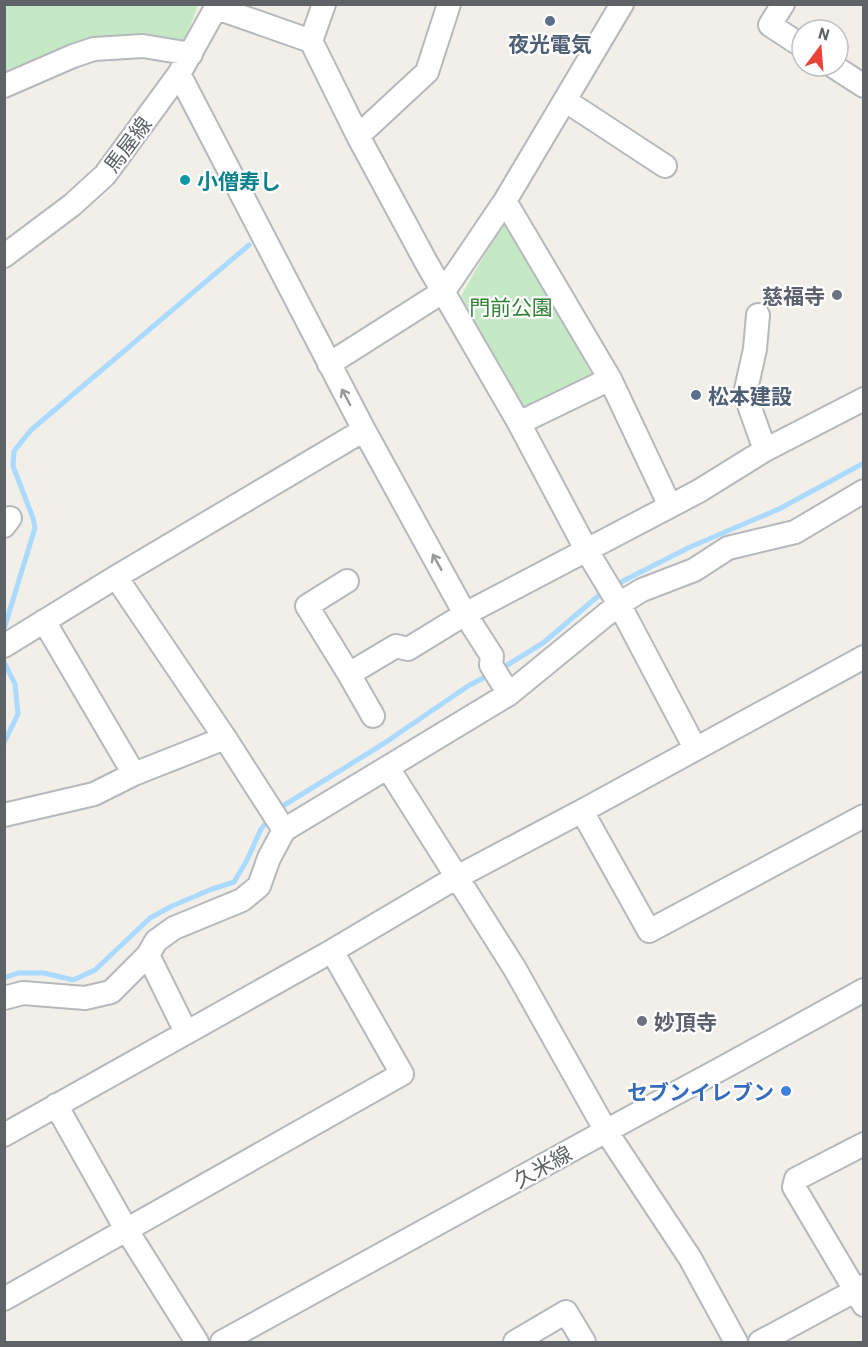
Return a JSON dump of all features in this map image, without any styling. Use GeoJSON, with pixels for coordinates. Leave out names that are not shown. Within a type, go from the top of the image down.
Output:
{"type":"FeatureCollection","features":[{"type":"Feature","properties":{"kind":"street"},"geometry":{"type":"LineString","coordinates":[[311,41],[324,4]]}},
{"type":"Feature","properties":{"kind":"street"},"geometry":{"type":"LineString","coordinates":[[358,136],[427,72],[450,4]]}},
{"type":"Feature","properties":{"kind":"street"},"geometry":{"type":"LineString","coordinates":[[329,364],[444,291],[506,201],[622,4]]}},
{"type":"Feature","properties":{"kind":"street"},"geometry":{"type":"LineString","coordinates":[[783,4],[770,25],[790,38]]}},
{"type":"Feature","properties":{"kind":"street"},"geometry":{"type":"LineString","coordinates":[[217,6],[311,41],[358,136],[426,262],[519,423],[695,748]]}},
{"type":"Feature","properties":{"kind":"street","name":"馬屋線"},"geometry":{"type":"LineString","coordinates":[[4,256],[72,205],[105,175],[179,74],[217,6]]}},
{"type":"Feature","properties":{"kind":"street"},"geometry":{"type":"LineString","coordinates":[[4,86],[73,56],[94,50],[143,46],[191,54]]}},
{"type":"Feature","properties":{"kind":"street"},"geometry":{"type":"LineString","coordinates":[[179,74],[364,430],[465,614],[492,656],[491,665],[509,694]]}},
{"type":"Feature","properties":{"kind":"street"},"geometry":{"type":"LineString","coordinates":[[850,77],[864,86]]}},
{"type":"Feature","properties":{"kind":"street"},"geometry":{"type":"LineString","coordinates":[[566,100],[665,166]]}},
{"type":"Feature","properties":{"kind":"street"},"geometry":{"type":"LineString","coordinates":[[506,201],[610,379],[670,506]]}},
{"type":"Feature","properties":{"kind":"street"},"geometry":{"type":"LineString","coordinates":[[758,315],[755,349],[745,394],[765,450]]}},
{"type":"Feature","properties":{"kind":"street"},"geometry":{"type":"LineString","coordinates":[[519,423],[610,379]]}},
{"type":"Feature","properties":{"kind":"street"},"geometry":{"type":"LineString","coordinates":[[349,674],[396,646],[408,649],[465,614],[699,491],[765,450],[864,399]]}},
{"type":"Feature","properties":{"kind":"street"},"geometry":{"type":"LineString","coordinates":[[4,646],[364,430]]}},
{"type":"Feature","properties":{"kind":"street"},"geometry":{"type":"LineString","coordinates":[[4,998],[22,993],[86,998],[111,992],[148,955],[156,941],[174,928],[242,900],[259,886],[269,858],[284,830],[509,694],[619,604],[642,590],[694,570],[728,548],[795,532],[864,491]]}},
{"type":"Feature","properties":{"kind":"street"},"geometry":{"type":"LineString","coordinates":[[117,577],[284,830]]}},
{"type":"Feature","properties":{"kind":"street"},"geometry":{"type":"LineString","coordinates":[[347,581],[307,606],[373,716]]}},
{"type":"Feature","properties":{"kind":"street"},"geometry":{"type":"LineString","coordinates":[[44,621],[134,774]]}},
{"type":"Feature","properties":{"kind":"street"},"geometry":{"type":"LineString","coordinates":[[4,1135],[332,951],[457,877],[864,657]]}},
{"type":"Feature","properties":{"kind":"street"},"geometry":{"type":"LineString","coordinates":[[4,815],[94,794],[134,774],[225,738]]}},
{"type":"Feature","properties":{"kind":"street"},"geometry":{"type":"LineString","coordinates":[[388,768],[516,969],[606,1131],[690,1258],[736,1342]]}},
{"type":"Feature","properties":{"kind":"street"},"geometry":{"type":"LineString","coordinates":[[582,811],[649,931],[864,816]]}},
{"type":"Feature","properties":{"kind":"street"},"geometry":{"type":"LineString","coordinates":[[4,1299],[402,1074],[332,951]]}},
{"type":"Feature","properties":{"kind":"street"},"geometry":{"type":"LineString","coordinates":[[148,955],[186,1032]]}},
{"type":"Feature","properties":{"kind":"street","name":"久米線"},"geometry":{"type":"LineString","coordinates":[[222,1342],[864,990]]}},
{"type":"Feature","properties":{"kind":"street"},"geometry":{"type":"LineString","coordinates":[[56,1105],[126,1229],[197,1342]]}},
{"type":"Feature","properties":{"kind":"street"},"geometry":{"type":"LineString","coordinates":[[760,1342],[861,1294],[794,1187],[796,1179],[864,1144]]}},
{"type":"Feature","properties":{"kind":"street"},"geometry":{"type":"LineString","coordinates":[[515,1342],[566,1312],[584,1342]]}},
{"type":"Feature","properties":{"kind":"green space"},"geometry":{"type":"Polygon","coordinates":[[[4,5],[198,5],[182,48],[142,37],[5,82],[4,5]]]}},
{"type":"Feature","properties":{"kind":"green space","name":"門前公園"},"geometry":{"type":"Polygon","coordinates":[[[506,217],[592,375],[523,409],[461,296],[506,217]]]}},
{"type":"Feature","properties":{"kind":"waterway"},"geometry":{"type":"LineString","coordinates":[[4,629],[35,528],[13,466],[14,451],[31,430],[249,245]]}},
{"type":"Feature","properties":{"kind":"waterway"},"geometry":{"type":"LineString","coordinates":[[615,585],[690,547],[779,509],[864,463]]}},
{"type":"Feature","properties":{"kind":"waterway"},"geometry":{"type":"LineString","coordinates":[[499,670],[543,643],[604,591]]}},
{"type":"Feature","properties":{"kind":"waterway"},"geometry":{"type":"LineString","coordinates":[[4,662],[15,684],[18,714],[4,743]]}},
{"type":"Feature","properties":{"kind":"waterway"},"geometry":{"type":"LineString","coordinates":[[278,809],[383,744],[468,686],[491,674]]}},
{"type":"Feature","properties":{"kind":"waterway"},"geometry":{"type":"LineString","coordinates":[[4,978],[18,973],[44,973],[73,980],[95,970],[150,918],[172,906],[234,882],[261,829],[270,818]]}},
{"type":"Feature","properties":{"kind":"place","name":"夜光電気"},"geometry":{"type":"Point","coordinates":[550,21]}},
{"type":"Feature","properties":{"kind":"place","name":"小僧寿し"},"geometry":{"type":"Point","coordinates":[185,180]}},
{"type":"Feature","properties":{"kind":"place","name":"慈福寺"},"geometry":{"type":"Point","coordinates":[837,295]}},
{"type":"Feature","properties":{"kind":"place","name":"松本建設"},"geometry":{"type":"Point","coordinates":[696,395]}},
{"type":"Feature","properties":{"kind":"place","name":"妙頂寺"},"geometry":{"type":"Point","coordinates":[642,1021]}},
{"type":"Feature","properties":{"kind":"place","name":"セブンイレブン"},"geometry":{"type":"Point","coordinates":[786,1091]}}]}
